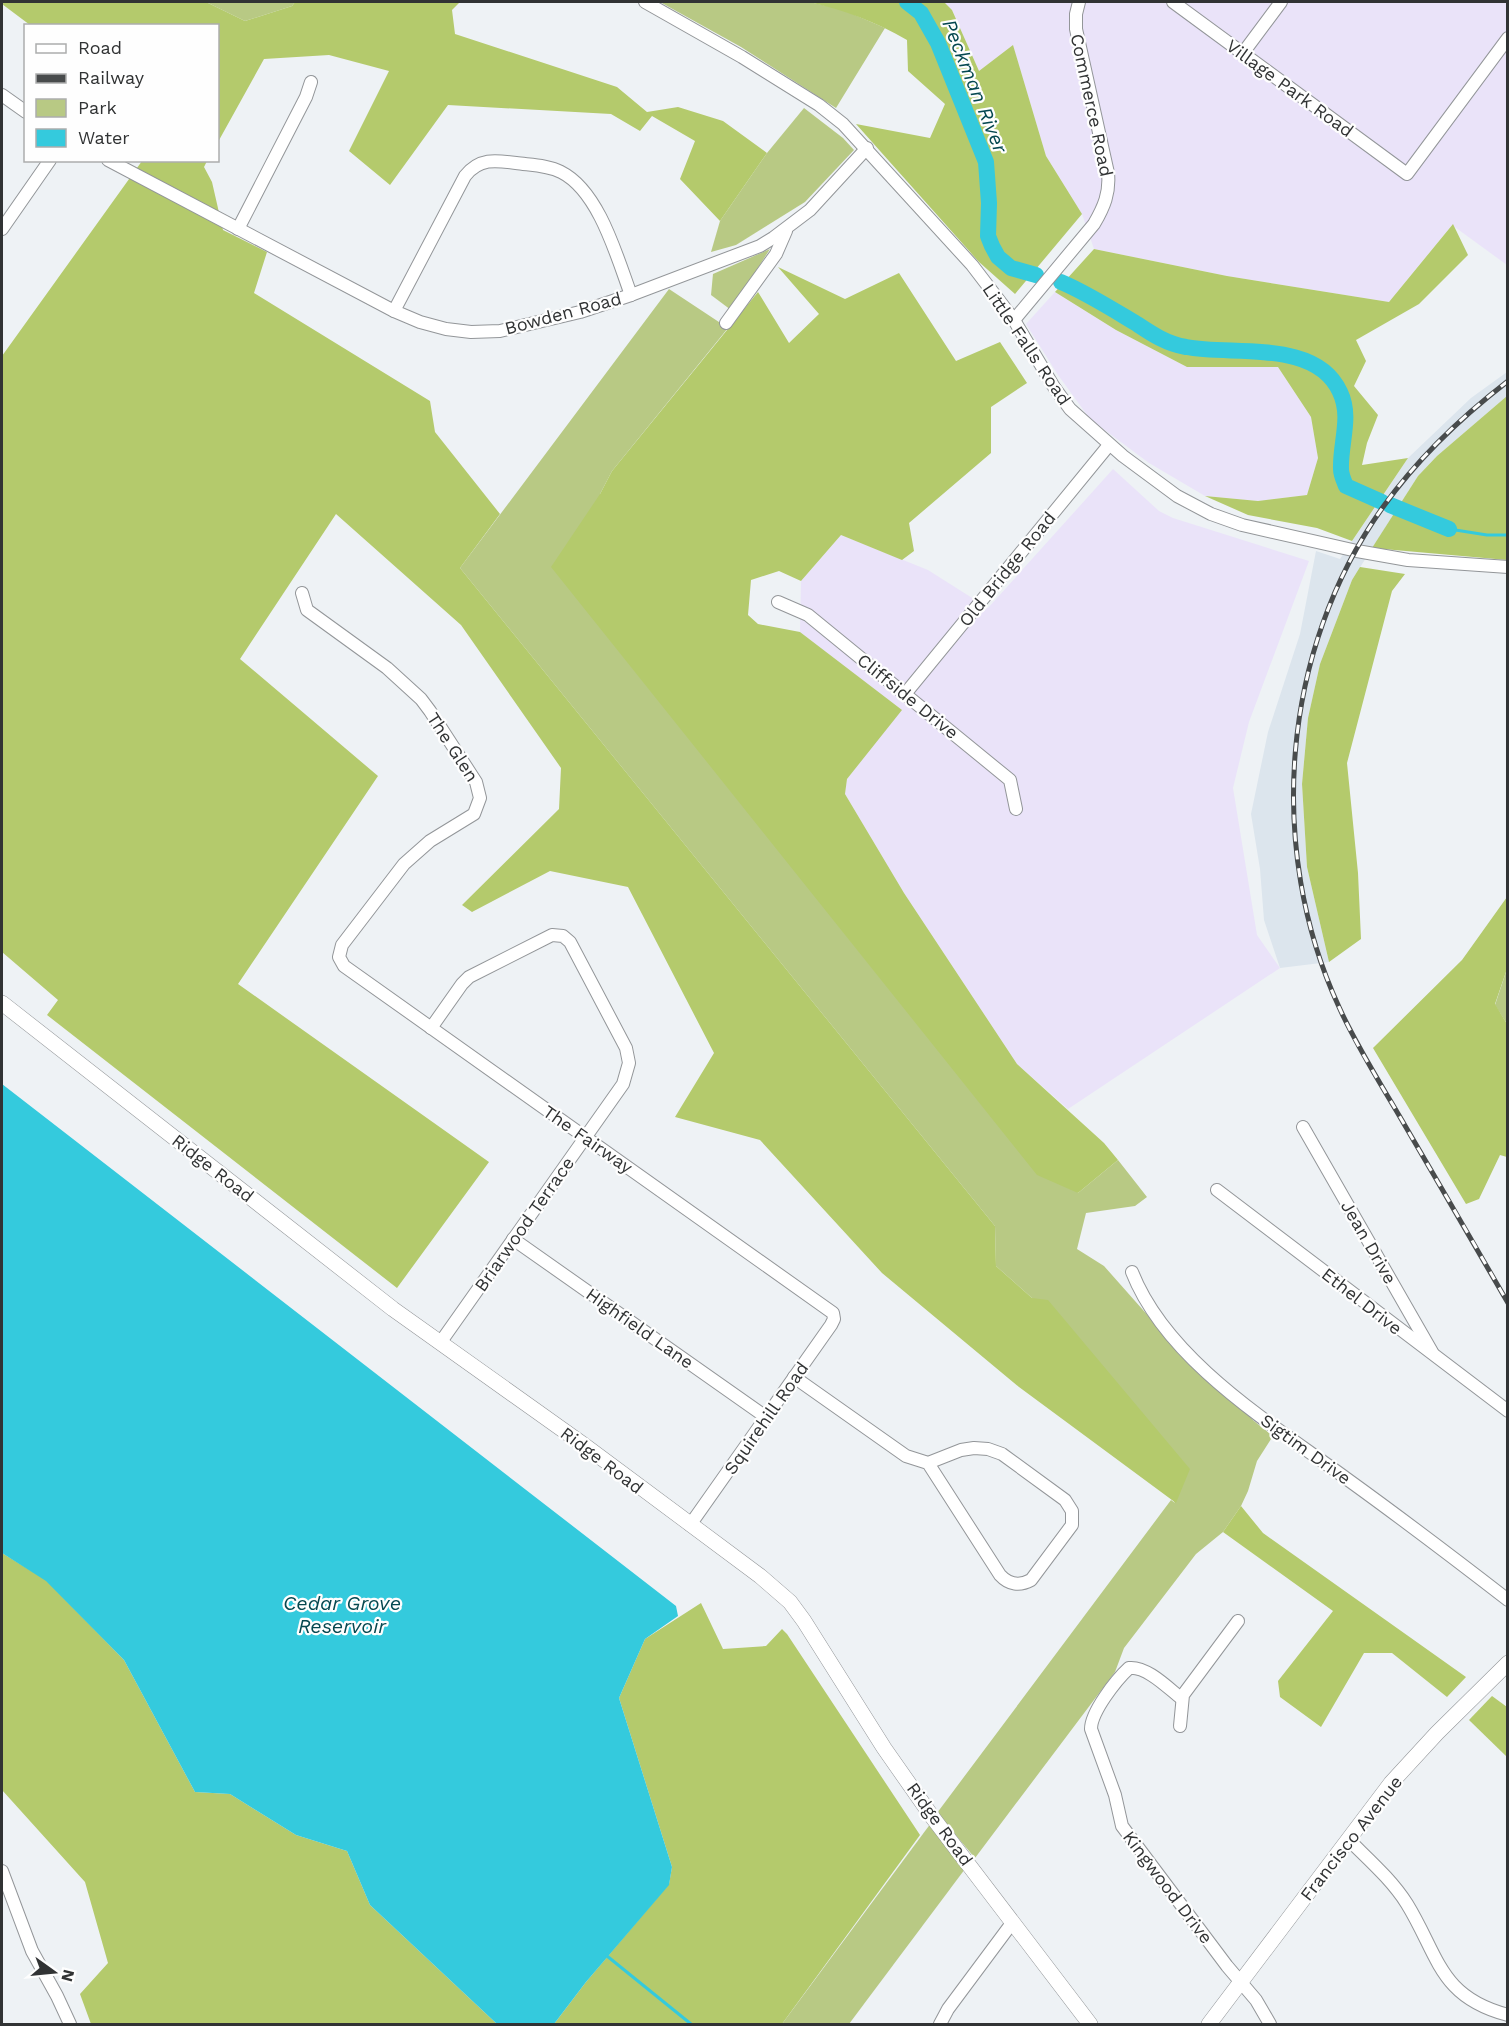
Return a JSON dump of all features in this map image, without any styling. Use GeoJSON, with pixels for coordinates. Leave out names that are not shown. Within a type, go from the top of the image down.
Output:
{"type":"FeatureCollection","features":[{"type":"Feature","properties":{"kind":"main road","name":"Ridge Road"},"geometry":{"type":"LineString","coordinates":[[2,1003],[393,1309],[584,1445],[760,1576],[790,1602],[884,1748],[933,1818],[1090,2025]]}},
{"type":"Feature","properties":{"kind":"main road","name":"Francisco Avenue"},"geometry":{"type":"LineString","coordinates":[[1209,2025],[1399,1775],[1437,1733],[1508,1663]]}},
{"type":"Feature","properties":{"kind":"street","name":"Little Falls Road"},"geometry":{"type":"LineString","coordinates":[[645,2],[742,57],[819,105],[843,124],[972,265],[1014,320],[1054,387],[1070,409],[1109,445],[1177,496],[1212,514],[1242,525],[1377,555],[1470,566],[1508,567]]}},
{"type":"Feature","properties":{"kind":"street","name":"Commerce Road"},"geometry":{"type":"LineString","coordinates":[[1014,320],[1094,224],[1105,204],[1109,188],[1108,173],[1076,29],[1078,2]]}},
{"type":"Feature","properties":{"kind":"street","name":"Village Park Road"},"geometry":{"type":"LineString","coordinates":[[1173,2],[1407,174],[1508,38]]}},
{"type":"Feature","properties":{"kind":"street"},"geometry":{"type":"LineString","coordinates":[[1243,53],[1281,2]]}},
{"type":"Feature","properties":{"kind":"street"},"geometry":{"type":"LineString","coordinates":[[238,229],[306,97],[311,82]]}},
{"type":"Feature","properties":{"kind":"street"},"geometry":{"type":"LineString","coordinates":[[2,95],[24,111]]}},
{"type":"Feature","properties":{"kind":"street","name":"Bowden Road"},"geometry":{"type":"LineString","coordinates":[[112,162],[394,312],[446,329],[500,332],[580,312],[632,295],[760,246],[786,230],[810,210],[867,148]]}},
{"type":"Feature","properties":{"kind":"street"},"geometry":{"type":"LineString","coordinates":[[394,312],[465,176],[479,164],[490,160],[547,168],[571,179],[590,200],[600,217],[632,295]]}},
{"type":"Feature","properties":{"kind":"street"},"geometry":{"type":"LineString","coordinates":[[2,228],[49,162]]}},
{"type":"Feature","properties":{"kind":"street"},"geometry":{"type":"LineString","coordinates":[[726,323],[776,254],[786,230]]}},
{"type":"Feature","properties":{"kind":"street","name":"Old Bridge Road"},"geometry":{"type":"LineString","coordinates":[[905,694],[1109,445]]}},
{"type":"Feature","properties":{"kind":"street","name":"The Glen"},"geometry":{"type":"LineString","coordinates":[[302,593],[307,610],[387,668],[421,699],[476,782],[480,792],[479,804],[474,814],[421,848],[388,882],[340,948],[341,962],[347,969]]}},
{"type":"Feature","properties":{"kind":"street","name":"Cliffside Drive"},"geometry":{"type":"LineString","coordinates":[[778,602],[808,615],[1010,780],[1016,809]]}},
{"type":"Feature","properties":{"kind":"street","name":"Briarwood Terrace"},"geometry":{"type":"LineString","coordinates":[[431,1028],[462,984],[476,973],[552,935],[563,936],[572,946],[623,1042],[629,1063],[623,1084],[440,1343]]}},
{"type":"Feature","properties":{"kind":"street","name":"The Fairway"},"geometry":{"type":"LineString","coordinates":[[347,969],[829,1309]]}},
{"type":"Feature","properties":{"kind":"street","name":"Jean Drive"},"geometry":{"type":"LineString","coordinates":[[1303,1127],[1436,1358]]}},
{"type":"Feature","properties":{"kind":"street","name":"Ethel Drive"},"geometry":{"type":"LineString","coordinates":[[1217,1190],[1508,1411]]}},
{"type":"Feature","properties":{"kind":"street","name":"Highfield Lane"},"geometry":{"type":"LineString","coordinates":[[513,1239],[766,1417]]}},
{"type":"Feature","properties":{"kind":"street","name":"Sigtim Drive"},"geometry":{"type":"LineString","coordinates":[[1132,1272],[1140,1293],[1166,1328],[1218,1381],[1508,1600]]}},
{"type":"Feature","properties":{"kind":"street","name":"Squirehill Road"},"geometry":{"type":"LineString","coordinates":[[690,1525],[833,1322],[834,1316],[829,1309]]}},
{"type":"Feature","properties":{"kind":"street"},"geometry":{"type":"LineString","coordinates":[[795,1377],[906,1455],[928,1463],[1000,1575],[1008,1582],[1022,1584],[1031,1580],[1070,1529],[1073,1516],[1068,1503],[1002,1454],[988,1449],[974,1448],[962,1450],[928,1463]]}},
{"type":"Feature","properties":{"kind":"street"},"geometry":{"type":"LineString","coordinates":[[1180,1726],[1182,1699],[1238,1621]]}},
{"type":"Feature","properties":{"kind":"street","name":"Kingwood Drive"},"geometry":{"type":"LineString","coordinates":[[1182,1699],[1147,1672],[1134,1667],[1129,1668],[1099,1707],[1091,1722],[1091,1729],[1115,1795],[1122,1826],[1256,2001],[1270,2025]]}},
{"type":"Feature","properties":{"kind":"street"},"geometry":{"type":"LineString","coordinates":[[1349,1840],[1384,1876],[1406,1903],[1434,1958],[1453,1986],[1478,2004],[1494,2012],[1508,2015]]}},
{"type":"Feature","properties":{"kind":"street"},"geometry":{"type":"LineString","coordinates":[[2,1871],[32,1951],[70,2025]]}},
{"type":"Feature","properties":{"kind":"street"},"geometry":{"type":"LineString","coordinates":[[940,2025],[948,2009],[1012,1923]]}},
{"type":"Feature","properties":{"kind":"shaded area"},"geometry":{"type":"Polygon","coordinates":[[[944,2],[1507,2],[1507,265],[1452,225],[1389,302],[1227,276],[1094,249],[1082,214],[1046,156],[1013,46],[979,71],[952,10],[944,2]]]}},
{"type":"Feature","properties":{"kind":"shaded area"},"geometry":{"type":"Polygon","coordinates":[[[1055,292],[1116,330],[1187,367],[1278,367],[1311,417],[1318,458],[1307,495],[1258,501],[1205,496],[1149,463],[1090,419],[1058,375],[1026,324],[1055,292]]]}},
{"type":"Feature","properties":{"kind":"shaded area"},"geometry":{"type":"Polygon","coordinates":[[[1507,372],[1507,396],[1437,456],[1418,476],[1352,580],[1320,664],[1308,718],[1302,784],[1307,867],[1329,962],[1280,968],[1264,920],[1260,869],[1251,814],[1268,732],[1300,634],[1316,551],[1340,559],[1408,458],[1471,398],[1507,372]]]}},
{"type":"Feature","properties":{"kind":"shaded area"},"geometry":{"type":"Polygon","coordinates":[[[1113,469],[1159,511],[1173,518],[1309,561],[1249,722],[1233,788],[1257,935],[1280,968],[1068,1109],[1017,1064],[904,893],[845,794],[847,779],[901,710],[800,632],[801,581],[841,535],[928,570],[988,608],[1113,469]]]}},
{"type":"Feature","properties":{"kind":"green space"},"geometry":{"type":"Polygon","coordinates":[[[2,2],[206,2],[245,21],[292,6],[295,2],[460,2],[452,10],[455,34],[617,87],[647,112],[678,107],[723,121],[767,153],[720,221],[680,179],[695,141],[652,116],[640,131],[611,114],[448,105],[390,185],[349,151],[389,71],[329,55],[264,59],[219,140],[219,24],[29,24],[2,2]]]}},
{"type":"Feature","properties":{"kind":"green space"},"geometry":{"type":"Polygon","coordinates":[[[206,2],[295,2],[292,6],[245,21],[206,2]]]}},
{"type":"Feature","properties":{"kind":"green space"},"geometry":{"type":"Polygon","coordinates":[[[660,2],[809,2],[841,9],[885,28],[836,108],[741,47],[660,2]]]}},
{"type":"Feature","properties":{"kind":"green space"},"geometry":{"type":"Polygon","coordinates":[[[809,2],[944,2],[952,10],[979,71],[1013,45],[1046,156],[1082,214],[1015,294],[979,262],[856,124],[930,138],[945,104],[908,71],[907,40],[860,17],[809,2]]]}},
{"type":"Feature","properties":{"kind":"green space"},"geometry":{"type":"Polygon","coordinates":[[[804,108],[843,138],[854,150],[805,202],[736,245],[711,252],[720,221],[767,153],[804,108]]]}},
{"type":"Feature","properties":{"kind":"green space"},"geometry":{"type":"Polygon","coordinates":[[[141,162],[206,162],[204,167],[212,182],[223,230],[267,252],[254,293],[430,401],[435,432],[500,514],[460,568],[995,1226],[996,1266],[1032,1298],[1048,1300],[1190,1469],[1176,1503],[1019,1387],[882,1273],[760,1140],[675,1117],[714,1053],[628,887],[550,871],[472,912],[462,905],[559,809],[561,768],[461,625],[336,514],[240,659],[378,776],[238,984],[489,1162],[397,1288],[47,1015],[58,1000],[2,952],[2,356],[141,162]]]}},
{"type":"Feature","properties":{"kind":"green space"},"geometry":{"type":"Polygon","coordinates":[[[1453,224],[1468,255],[1419,304],[1356,340],[1366,361],[1354,386],[1378,415],[1367,443],[1362,465],[1408,458],[1352,541],[1317,528],[1248,515],[1205,496],[1258,501],[1307,495],[1318,458],[1311,417],[1278,367],[1187,367],[1116,330],[1055,292],[1094,249],[1227,276],[1389,302],[1453,224]]]}},
{"type":"Feature","properties":{"kind":"green space"},"geometry":{"type":"Polygon","coordinates":[[[770,249],[731,310],[711,295],[713,274],[770,249]]]}},
{"type":"Feature","properties":{"kind":"green space"},"geometry":{"type":"Polygon","coordinates":[[[778,267],[845,299],[899,273],[956,361],[1000,342],[1027,383],[991,407],[991,453],[909,523],[914,551],[902,560],[841,535],[801,581],[779,571],[751,580],[748,615],[758,624],[800,632],[902,710],[847,779],[845,794],[904,893],[1017,1064],[1104,1143],[1118,1160],[1078,1193],[1037,1175],[551,567],[600,494],[612,471],[758,292],[789,343],[819,314],[778,267]]]}},
{"type":"Feature","properties":{"kind":"green space"},"geometry":{"type":"Polygon","coordinates":[[[669,289],[728,328],[612,471],[600,494],[1078,1193],[1118,1160],[1147,1197],[1135,1206],[1086,1213],[1077,1249],[1104,1266],[1174,1345],[1254,1421],[1273,1436],[1257,1461],[1241,1506],[1223,1532],[1196,1554],[1124,1648],[1115,1672],[975,1858],[937,1813],[1171,1500],[1175,1503],[1032,1298],[996,1266],[995,1226],[460,568],[669,289]]]}},
{"type":"Feature","properties":{"kind":"green space"},"geometry":{"type":"Polygon","coordinates":[[[1507,396],[1507,560],[1372,548],[1418,476],[1437,456],[1507,396]]]}},
{"type":"Feature","properties":{"kind":"green space"},"geometry":{"type":"Polygon","coordinates":[[[1360,567],[1405,574],[1392,591],[1347,763],[1358,873],[1361,939],[1329,962],[1307,867],[1302,784],[1308,718],[1320,664],[1352,580],[1360,567]]]}},
{"type":"Feature","properties":{"kind":"green space"},"geometry":{"type":"Polygon","coordinates":[[[1507,897],[1507,969],[1495,1004],[1507,1024],[1507,1157],[1500,1155],[1479,1199],[1466,1204],[1373,1048],[1462,960],[1507,897]]]}},
{"type":"Feature","properties":{"kind":"green space"},"geometry":{"type":"Polygon","coordinates":[[[1507,969],[1507,1024],[1495,1005],[1507,969]]]}},
{"type":"Feature","properties":{"kind":"green space"},"geometry":{"type":"Polygon","coordinates":[[[1241,1506],[1263,1533],[1466,1677],[1447,1697],[1392,1653],[1364,1653],[1321,1727],[1280,1697],[1278,1681],[1333,1611],[1223,1532],[1241,1506]]]}},
{"type":"Feature","properties":{"kind":"green space"},"geometry":{"type":"Polygon","coordinates":[[[2,1553],[46,1580],[124,1660],[195,1792],[230,1794],[296,1835],[347,1851],[370,1905],[497,2024],[91,2024],[80,1994],[108,1963],[85,1882],[2,1790],[2,1553]]]}},
{"type":"Feature","properties":{"kind":"green space"},"geometry":{"type":"Polygon","coordinates":[[[701,1603],[723,1649],[766,1646],[782,1629],[787,1634],[920,1835],[782,2024],[554,2024],[586,1982],[669,1884],[672,1867],[619,1698],[645,1639],[701,1603]]]}},
{"type":"Feature","properties":{"kind":"green space"},"geometry":{"type":"Polygon","coordinates":[[[1492,1696],[1507,1707],[1507,1757],[1469,1720],[1492,1696]]]}},
{"type":"Feature","properties":{"kind":"green space"},"geometry":{"type":"Polygon","coordinates":[[[931,1823],[965,1869],[849,2024],[782,2024],[931,1823]]]}},
{"type":"Feature","properties":{"kind":"water","name":"Cedar Grove Reservoir"},"geometry":{"type":"Polygon","coordinates":[[[2,1084],[676,1606],[678,1616],[645,1639],[619,1698],[672,1867],[669,1885],[586,1982],[554,2024],[497,2024],[370,1905],[347,1851],[296,1835],[230,1794],[195,1792],[124,1660],[46,1581],[2,1553],[2,1084]]]}},
{"type":"Feature","properties":{"kind":"waterway","name":"Peckman River"},"geometry":{"type":"LineString","coordinates":[[907,2],[921,13],[938,43],[986,162],[989,203],[988,236],[992,246],[998,257],[1011,268],[1036,275]]}},
{"type":"Feature","properties":{"kind":"waterway","name":"Peckman River"},"geometry":{"type":"LineString","coordinates":[[1061,282],[1090,296],[1172,344],[1205,349],[1272,353],[1313,364],[1328,375],[1340,392],[1343,401],[1345,420],[1341,469],[1346,486],[1382,502]]}},
{"type":"Feature","properties":{"kind":"waterway","name":"Peckman River"},"geometry":{"type":"LineString","coordinates":[[1390,505],[1449,529]]}},
{"type":"Feature","properties":{"kind":"waterway","name":"Peckman River"},"geometry":{"type":"LineString","coordinates":[[1449,529],[1487,535],[1508,535]]}},
{"type":"Feature","properties":{"kind":"waterway"},"geometry":{"type":"LineString","coordinates":[[607,1956],[691,2024]]}},
{"type":"Feature","properties":{"kind":"railway"},"geometry":{"type":"LineString","coordinates":[[1508,381],[1473,409],[1425,455],[1383,507],[1349,563],[1323,623],[1305,686],[1295,751],[1294,817],[1301,882],[1316,946],[1339,1007],[1368,1063],[1508,1303]]}}]}
